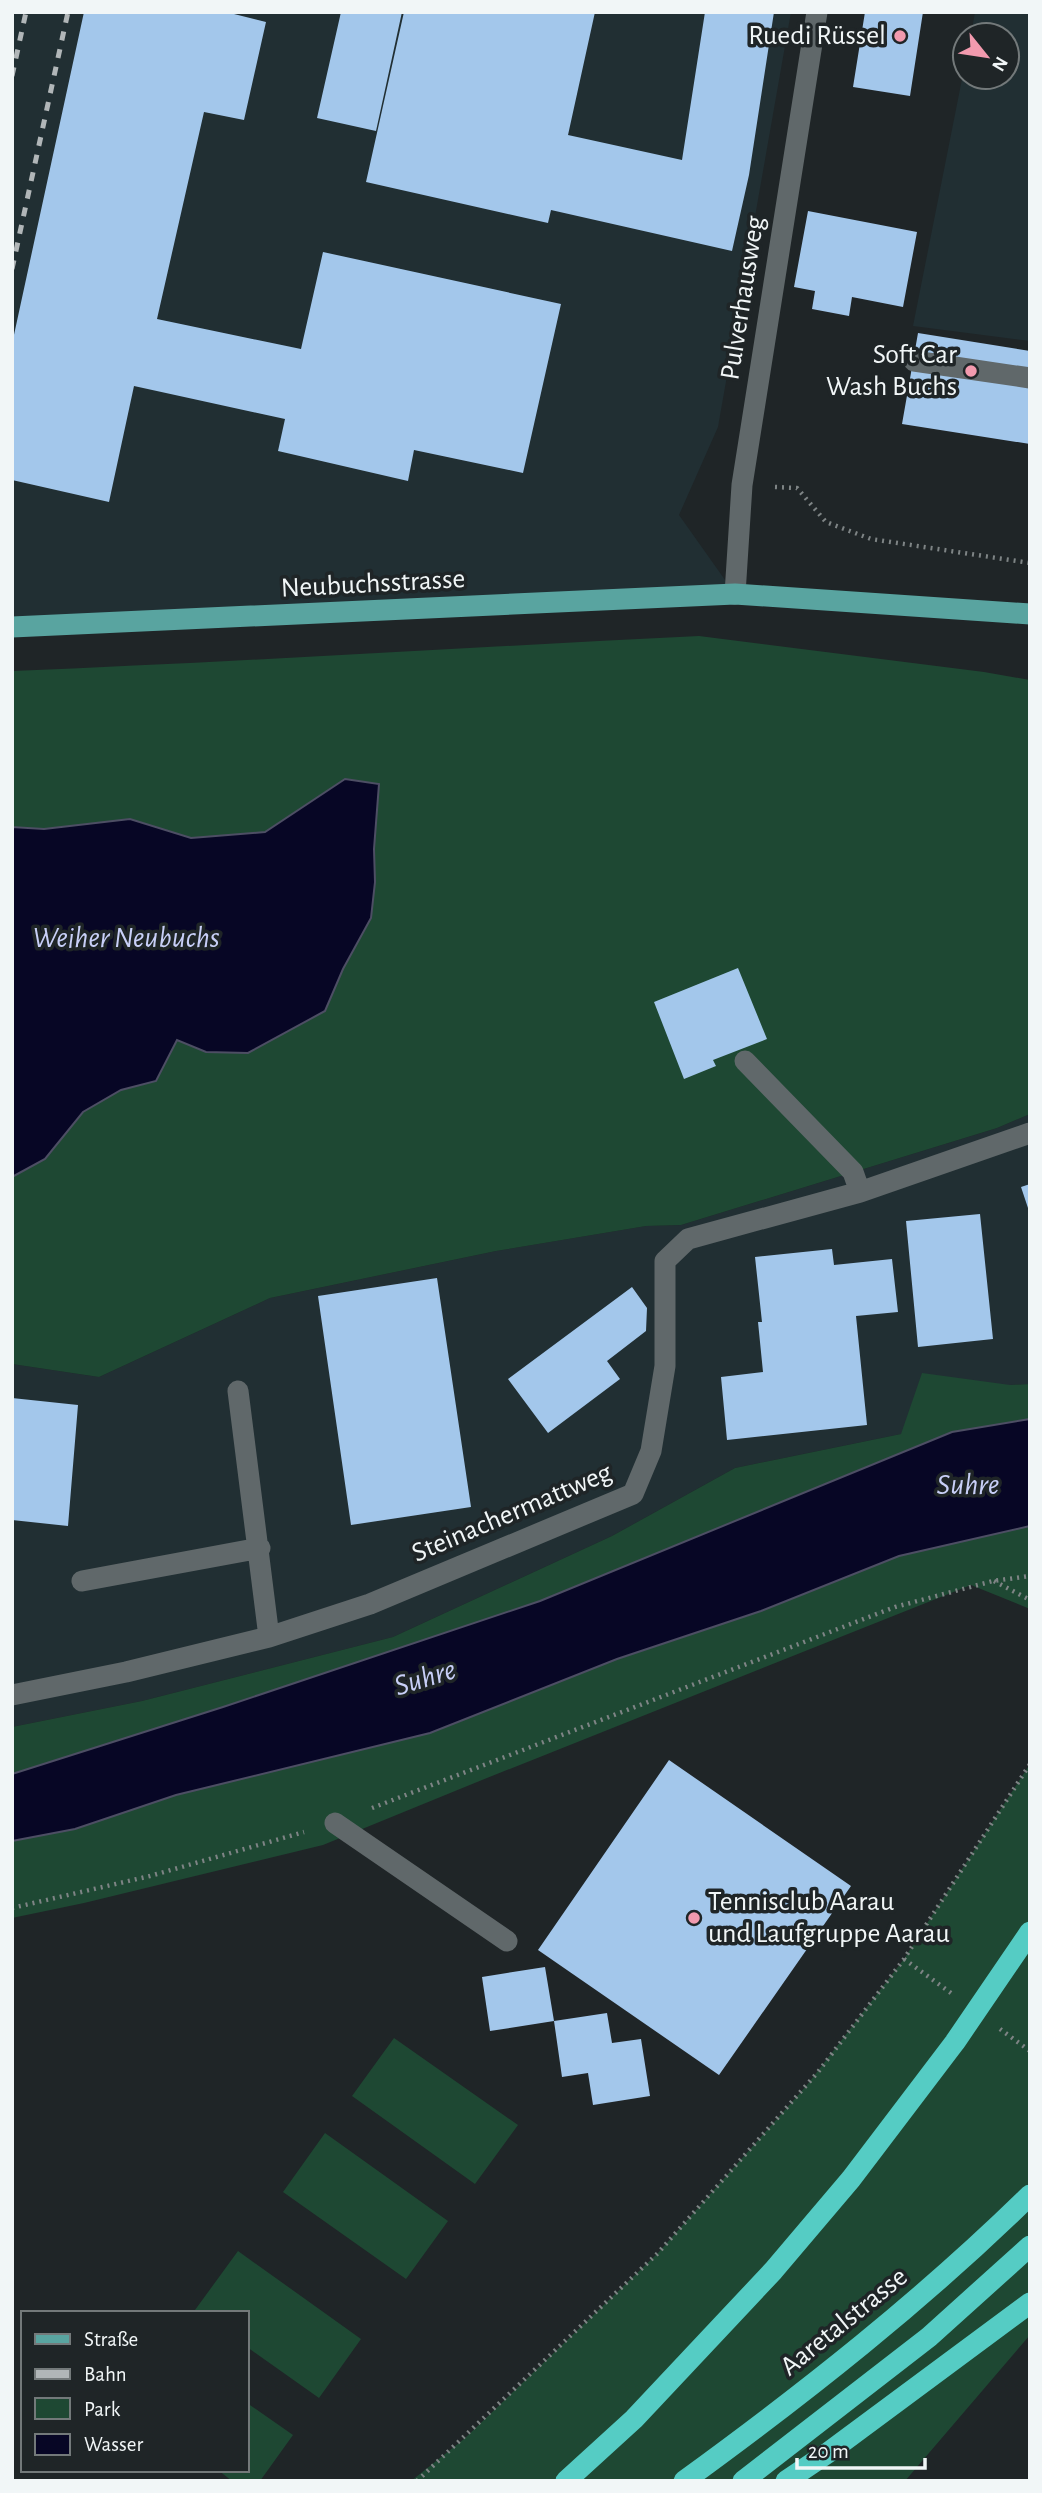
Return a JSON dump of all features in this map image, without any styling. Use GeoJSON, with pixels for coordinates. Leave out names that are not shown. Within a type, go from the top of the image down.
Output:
{"type":"FeatureCollection","features":[{"type":"Feature","properties":{"kind":"highway"},"geometry":{"type":"LineString","coordinates":[[566,2481],[634,2418],[773,2271],[851,2179],[955,2042],[1030,1932]]}},
{"type":"Feature","properties":{"kind":"highway","name":"Aaretalstrasse"},"geometry":{"type":"LineString","coordinates":[[684,2481],[768,2419],[911,2305],[1030,2195]]}},
{"type":"Feature","properties":{"kind":"highway"},"geometry":{"type":"LineString","coordinates":[[743,2481],[929,2337],[1030,2246]]}},
{"type":"Feature","properties":{"kind":"highway"},"geometry":{"type":"LineString","coordinates":[[786,2481],[1030,2303]]}},
{"type":"Feature","properties":{"kind":"main road","name":"Neubuchsstrasse"},"geometry":{"type":"LineString","coordinates":[[12,627],[735,594],[1030,614]]}},
{"type":"Feature","properties":{"kind":"street","name":"Pulverhausweg"},"geometry":{"type":"LineString","coordinates":[[735,594],[742,485],[817,12]]}},
{"type":"Feature","properties":{"kind":"street"},"geometry":{"type":"LineString","coordinates":[[914,361],[1030,377]]}},
{"type":"Feature","properties":{"kind":"street"},"geometry":{"type":"LineString","coordinates":[[745,1061],[853,1172],[860,1192]]}},
{"type":"Feature","properties":{"kind":"street","name":"Steinachermattweg"},"geometry":{"type":"LineString","coordinates":[[12,1695],[126,1672],[269,1637],[370,1604],[633,1494],[651,1451],[664,1366],[665,1261],[688,1240],[860,1192],[1030,1133]]}},
{"type":"Feature","properties":{"kind":"street"},"geometry":{"type":"LineString","coordinates":[[238,1391],[260,1548],[269,1637]]}},
{"type":"Feature","properties":{"kind":"street"},"geometry":{"type":"LineString","coordinates":[[82,1581],[260,1548]]}},
{"type":"Feature","properties":{"kind":"street"},"geometry":{"type":"LineString","coordinates":[[335,1823],[507,1941]]}},
{"type":"Feature","properties":{"kind":"path"},"geometry":{"type":"LineString","coordinates":[[742,485],[797,488],[825,522],[871,540],[1030,563]]}},
{"type":"Feature","properties":{"kind":"path"},"geometry":{"type":"LineString","coordinates":[[12,1908],[150,1876],[335,1823],[895,1606],[993,1581],[1030,1576]]}},
{"type":"Feature","properties":{"kind":"path"},"geometry":{"type":"LineString","coordinates":[[993,1581],[1030,1600]]}},
{"type":"Feature","properties":{"kind":"path"},"geometry":{"type":"LineString","coordinates":[[417,2481],[658,2253],[818,2072],[904,1959],[1030,1764]]}},
{"type":"Feature","properties":{"kind":"shaded area"},"geometry":{"type":"Polygon","coordinates":[[[12,12],[791,12],[718,427],[679,515],[735,594],[12,627],[12,12]]]}},
{"type":"Feature","properties":{"kind":"shaded area"},"geometry":{"type":"Polygon","coordinates":[[[975,12],[1030,12],[1030,341],[913,326],[960,91],[1021,91],[1021,21],[973,21],[975,12]]]}},
{"type":"Feature","properties":{"kind":"shaded area"},"geometry":{"type":"Polygon","coordinates":[[[1030,1114],[1030,1384],[1010,1385],[901,1434],[735,1468],[612,1536],[393,1637],[142,1701],[12,1727],[12,1364],[99,1377],[270,1298],[496,1251],[646,1226],[681,1225],[997,1128],[1030,1114]]]}},
{"type":"Feature","properties":{"kind":"green space"},"geometry":{"type":"Polygon","coordinates":[[[699,636],[1030,680],[1030,1114],[997,1128],[681,1225],[646,1226],[496,1251],[270,1298],[99,1377],[12,1364],[12,1177],[45,1159],[83,1112],[121,1090],[156,1081],[177,1040],[206,1052],[324,1011],[343,969],[375,882],[374,849],[379,785],[345,779],[265,832],[191,838],[130,819],[44,829],[12,827],[12,671],[699,636]]]}},
{"type":"Feature","properties":{"kind":"green space"},"geometry":{"type":"Polygon","coordinates":[[[922,1373],[1010,1385],[1030,1384],[1030,1419],[952,1432],[540,1601],[12,1774],[12,1727],[142,1701],[393,1637],[612,1536],[735,1468],[901,1434],[922,1373]]]}},
{"type":"Feature","properties":{"kind":"green space"},"geometry":{"type":"Polygon","coordinates":[[[1030,1526],[1030,1609],[971,1585],[323,1845],[12,1918],[12,1841],[75,1829],[176,1795],[430,1733],[617,1659],[761,1611],[899,1556],[1030,1526]]]}},
{"type":"Feature","properties":{"kind":"green space"},"geometry":{"type":"Polygon","coordinates":[[[1030,1764],[1030,2335],[905,2481],[411,2481],[464,2439],[658,2253],[807,2085],[904,1959],[1030,1764]]]}},
{"type":"Feature","properties":{"kind":"green space"},"geometry":{"type":"Polygon","coordinates":[[[394,2038],[518,2125],[475,2184],[352,2096],[394,2038]]]}},
{"type":"Feature","properties":{"kind":"green space"},"geometry":{"type":"Polygon","coordinates":[[[325,2133],[448,2221],[406,2279],[283,2192],[325,2133]]]}},
{"type":"Feature","properties":{"kind":"green space"},"geometry":{"type":"Polygon","coordinates":[[[238,2251],[361,2339],[319,2398],[248,2348],[248,2311],[195,2310],[238,2251]]]}},
{"type":"Feature","properties":{"kind":"green space"},"geometry":{"type":"Polygon","coordinates":[[[248,2404],[293,2435],[260,2481],[232,2481],[221,2472],[248,2472],[248,2404]]]}},
{"type":"Feature","properties":{"kind":"water","name":"Weiher Neubuchs"},"geometry":{"type":"Polygon","coordinates":[[[345,779],[379,784],[374,849],[375,882],[371,918],[343,969],[325,1011],[248,1053],[206,1052],[177,1040],[156,1081],[121,1090],[83,1112],[45,1159],[12,1177],[12,827],[44,829],[130,819],[191,838],[265,832],[345,779]]]}},
{"type":"Feature","properties":{"kind":"water","name":"Suhre"},"geometry":{"type":"Polygon","coordinates":[[[1030,1419],[1030,1526],[899,1556],[761,1611],[617,1659],[430,1733],[176,1795],[75,1829],[12,1841],[12,1774],[540,1601],[952,1432],[1030,1419]]]}},
{"type":"Feature","properties":{"kind":"building"},"geometry":{"type":"Polygon","coordinates":[[[84,12],[226,12],[266,22],[244,120],[204,112],[157,319],[301,349],[323,252],[561,304],[523,473],[414,450],[408,481],[278,451],[285,419],[134,386],[109,502],[12,480],[12,344],[84,12]]]}},
{"type":"Feature","properties":{"kind":"building"},"geometry":{"type":"Polygon","coordinates":[[[341,12],[402,12],[376,131],[317,118],[341,12]]]}},
{"type":"Feature","properties":{"kind":"building"},"geometry":{"type":"Polygon","coordinates":[[[404,12],[595,12],[568,135],[682,160],[705,12],[774,12],[749,175],[732,251],[551,210],[548,223],[366,182],[404,12]]]}},
{"type":"Feature","properties":{"kind":"building"},"geometry":{"type":"Polygon","coordinates":[[[865,12],[923,12],[910,96],[853,87],[865,12]]]}},
{"type":"Feature","properties":{"kind":"building"},"geometry":{"type":"Polygon","coordinates":[[[808,211],[917,232],[903,307],[852,297],[849,316],[812,309],[815,291],[794,287],[808,211]]]}},
{"type":"Feature","properties":{"kind":"building"},"geometry":{"type":"Polygon","coordinates":[[[918,333],[1030,351],[1030,444],[902,424],[918,333]]]}},
{"type":"Feature","properties":{"kind":"building"},"geometry":{"type":"Polygon","coordinates":[[[738,968],[767,1039],[713,1060],[716,1066],[684,1079],[654,1002],[738,968]]]}},
{"type":"Feature","properties":{"kind":"building"},"geometry":{"type":"Polygon","coordinates":[[[1030,1184],[1030,1211],[1029,1211],[1021,1187],[1030,1184]]]}},
{"type":"Feature","properties":{"kind":"building"},"geometry":{"type":"Polygon","coordinates":[[[980,1214],[993,1339],[918,1347],[906,1221],[980,1214]]]}},
{"type":"Feature","properties":{"kind":"building"},"geometry":{"type":"Polygon","coordinates":[[[832,1249],[834,1265],[892,1259],[898,1312],[856,1316],[867,1425],[727,1440],[721,1377],[763,1372],[758,1322],[762,1322],[755,1257],[832,1249]]]}},
{"type":"Feature","properties":{"kind":"building"},"geometry":{"type":"Polygon","coordinates":[[[437,1278],[471,1507],[351,1525],[318,1296],[437,1278]]]}},
{"type":"Feature","properties":{"kind":"building"},"geometry":{"type":"Polygon","coordinates":[[[632,1287],[647,1308],[646,1331],[607,1361],[620,1379],[548,1433],[508,1379],[632,1287]]]}},
{"type":"Feature","properties":{"kind":"building"},"geometry":{"type":"Polygon","coordinates":[[[12,1398],[78,1405],[68,1526],[12,1520],[12,1398]]]}},
{"type":"Feature","properties":{"kind":"building","name":"Tennisclub Aarau und Laufgruppe Aarau"},"geometry":{"type":"Polygon","coordinates":[[[669,1760],[851,1886],[719,2075],[538,1950],[669,1760]]]}},
{"type":"Feature","properties":{"kind":"building"},"geometry":{"type":"Polygon","coordinates":[[[545,1967],[554,2021],[490,2031],[482,1977],[545,1967]]]}},
{"type":"Feature","properties":{"kind":"building"},"geometry":{"type":"Polygon","coordinates":[[[607,2013],[612,2043],[641,2039],[650,2096],[593,2105],[588,2073],[562,2077],[554,2021],[607,2013]]]}},
{"type":"Feature","properties":{"kind":"railway"},"geometry":{"type":"LineString","coordinates":[[12,76],[26,12]]}},
{"type":"Feature","properties":{"kind":"railway"},"geometry":{"type":"LineString","coordinates":[[12,269],[68,12]]}},
{"type":"Feature","properties":{"kind":"place","name":"Ruedi Rüssel"},"geometry":{"type":"Point","coordinates":[900,36]}},
{"type":"Feature","properties":{"kind":"place","name":"Soft Car Wash Buchs"},"geometry":{"type":"Point","coordinates":[971,371]}},
{"type":"Feature","properties":{"kind":"place","name":"Tennisclub Aarau und Laufgruppe Aarau"},"geometry":{"type":"Point","coordinates":[694,1918]}}]}
